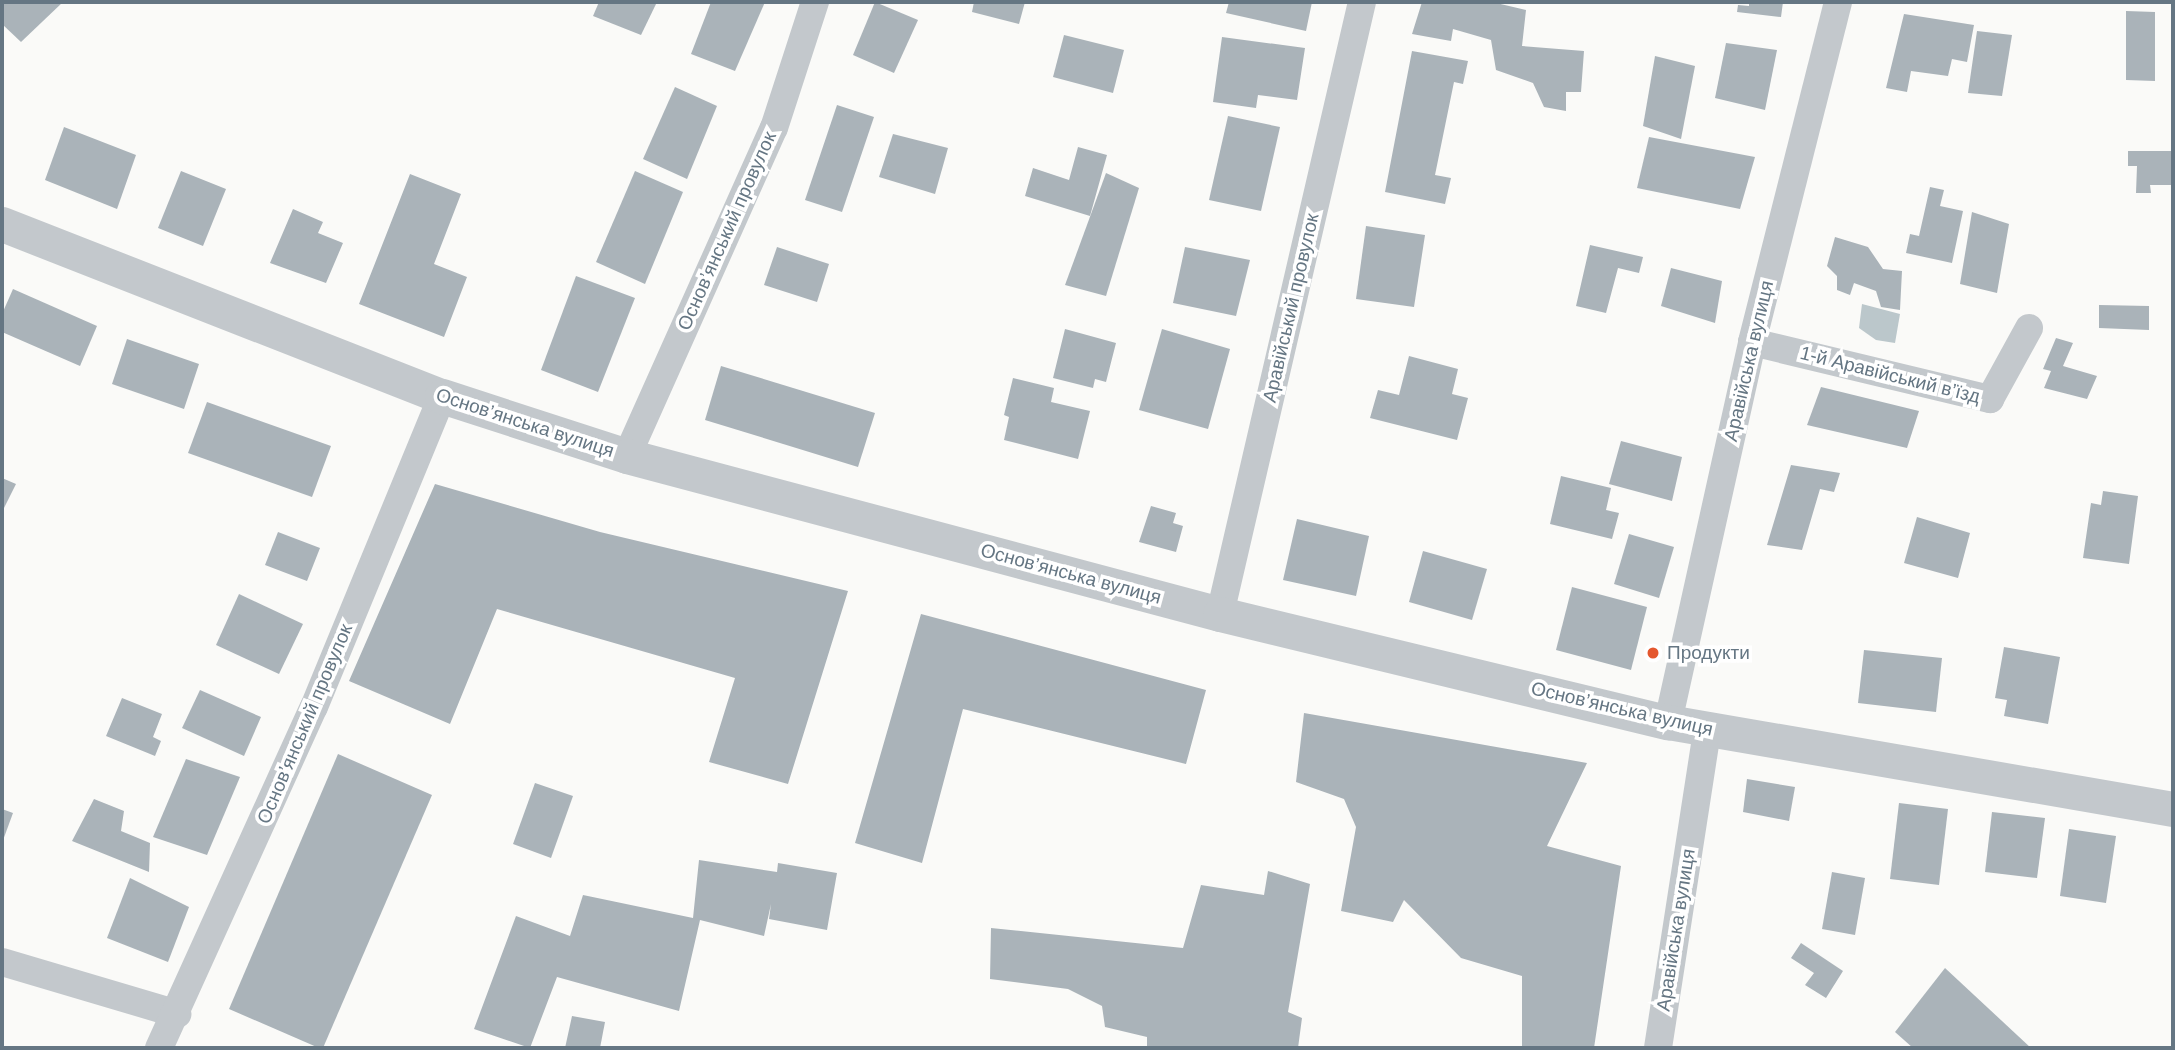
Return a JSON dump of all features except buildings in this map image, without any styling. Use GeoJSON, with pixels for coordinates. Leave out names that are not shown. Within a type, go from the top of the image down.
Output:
{"type":"FeatureCollection","features":[{"type":"Feature","properties":{"kind":"street","name":"Основ’янський провулок"},"geometry":{"type":"LineString","coordinates":[[627,456],[774,128],[815,2]]}},
{"type":"Feature","properties":{"kind":"street","name":"Аравійський провулок"},"geometry":{"type":"LineString","coordinates":[[1220,614],[1362,2]]}},
{"type":"Feature","properties":{"kind":"street","name":"Аравійська вулиця"},"geometry":{"type":"LineString","coordinates":[[1668,722],[1752,342],[1838,2]]}},
{"type":"Feature","properties":{"kind":"street","name":"Основ’янська вулиця"},"geometry":{"type":"LineString","coordinates":[[2,224],[442,396],[627,456],[1220,614],[1668,722],[2173,809]]}},
{"type":"Feature","properties":{"kind":"street","name":"1-й Аравійський в’їзд"},"geometry":{"type":"LineString","coordinates":[[1752,342],[1990,399],[2029,328]]}},
{"type":"Feature","properties":{"kind":"street","name":"Основ’янський провулок"},"geometry":{"type":"LineString","coordinates":[[159,1048],[177,1014],[314,707],[442,396]]}},
{"type":"Feature","properties":{"kind":"street","name":"Аравійська вулиця"},"geometry":{"type":"LineString","coordinates":[[1658,1048],[1707,730]]}},
{"type":"Feature","properties":{"kind":"street"},"geometry":{"type":"LineString","coordinates":[[2,962],[177,1014]]}},
{"type":"Feature","properties":{"kind":"shaded area"},"geometry":{"type":"Polygon","coordinates":[[[1862,304],[1900,314],[1895,343],[1876,340],[1859,328],[1862,304]]]}},
{"type":"Feature","properties":{"kind":"place","name":"Продукти"},"geometry":{"type":"Point","coordinates":[1653,653]}}]}
